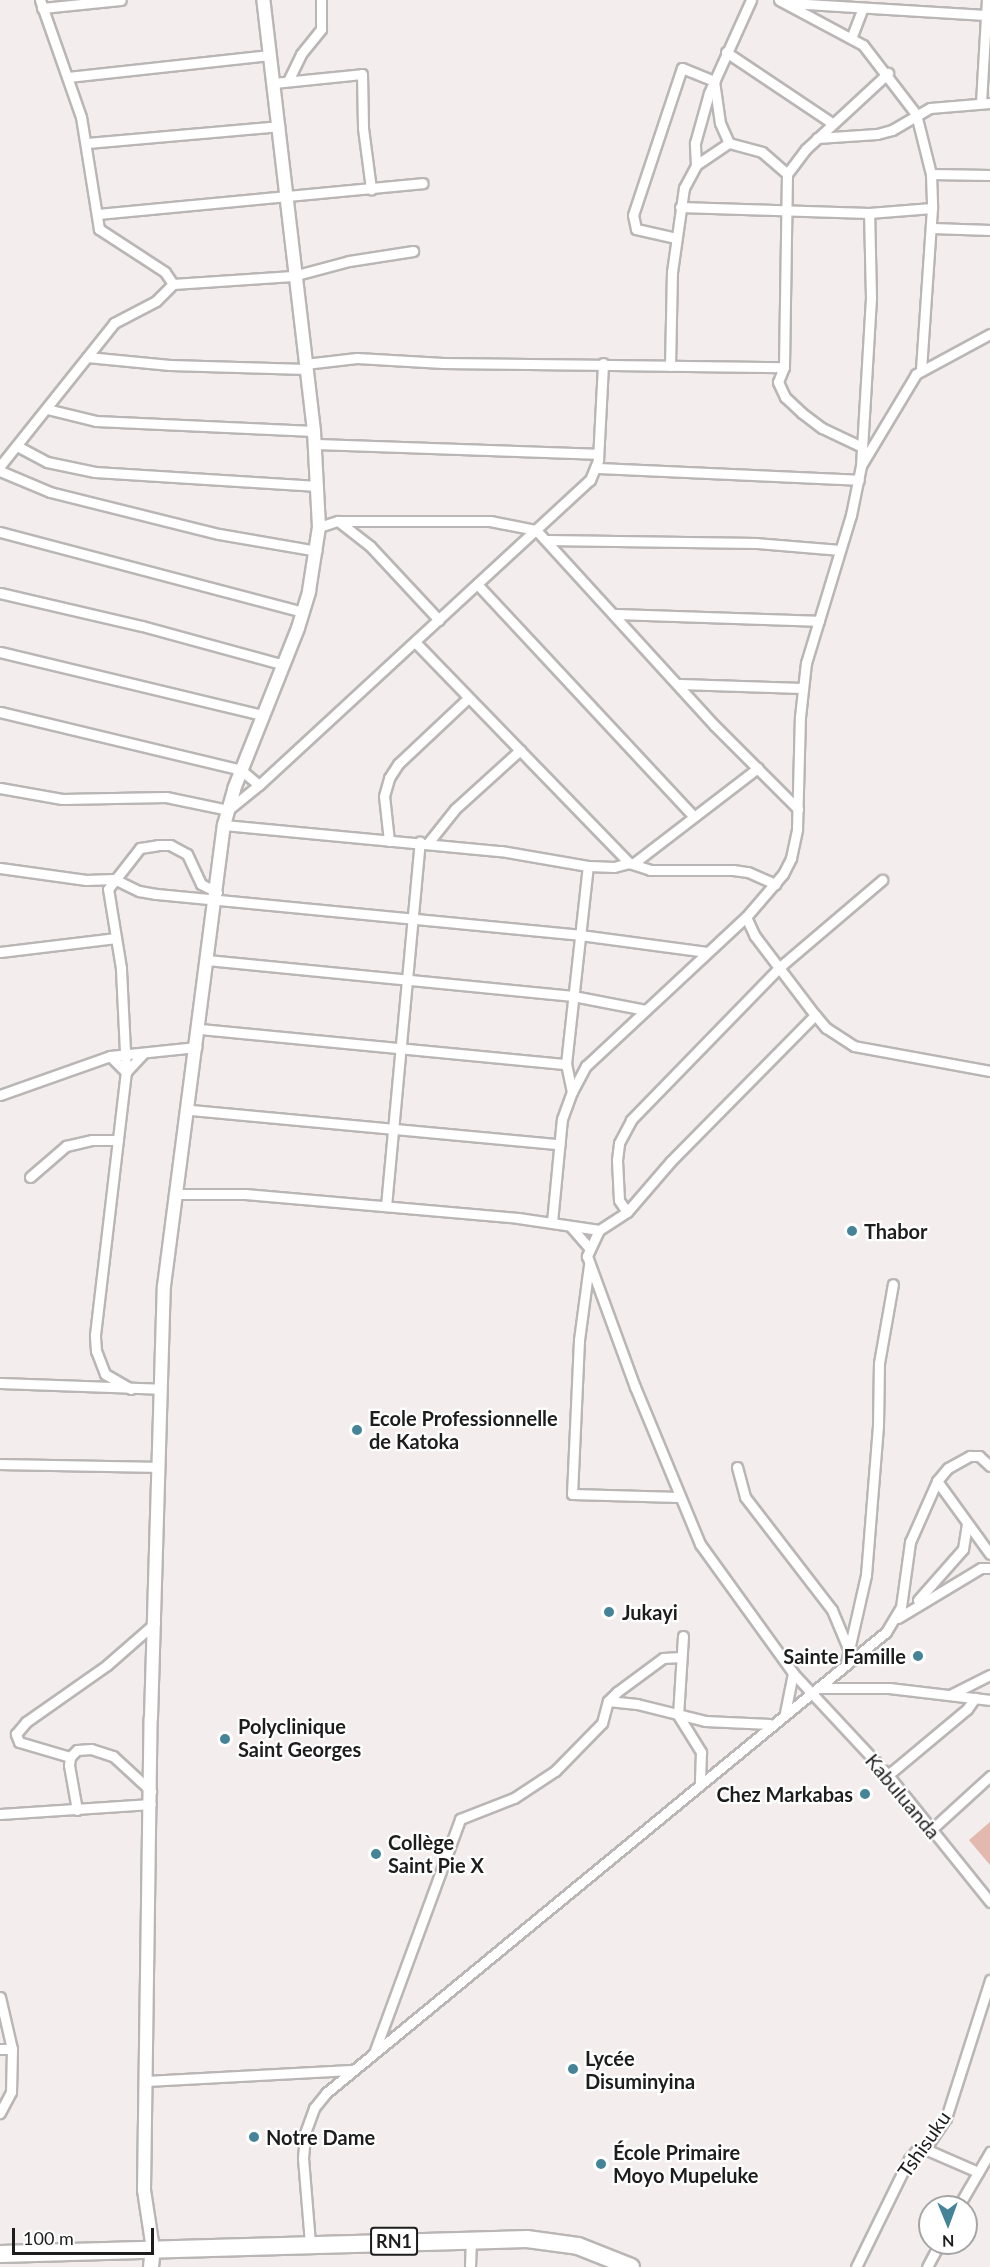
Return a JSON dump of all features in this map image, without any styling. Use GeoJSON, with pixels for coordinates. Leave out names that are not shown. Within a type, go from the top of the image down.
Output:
{"type":"FeatureCollection","features":[{"type":"Feature","properties":{"kind":"highway","name":"RN1"},"geometry":{"type":"LineString","coordinates":[[0,2254],[471,2238],[527,2239],[578,2246],[631,2267]]}},
{"type":"Feature","properties":{"kind":"main road"},"geometry":{"type":"LineString","coordinates":[[151,2267],[153,2249]]}},
{"type":"Feature","properties":{"kind":"street"},"geometry":{"type":"LineString","coordinates":[[121,0],[41,4],[53,46],[68,77],[86,143],[97,214],[103,235],[165,272],[173,284]]}},
{"type":"Feature","properties":{"kind":"street"},"geometry":{"type":"LineString","coordinates":[[153,2249],[144,2190],[158,1467],[164,1286],[190,1110],[224,825],[262,715],[302,612],[317,551],[319,527],[314,437],[293,276],[279,126],[263,0]]}},
{"type":"Feature","properties":{"kind":"street"},"geometry":{"type":"LineString","coordinates":[[288,81],[301,54],[321,29],[321,0]]}},
{"type":"Feature","properties":{"kind":"street"},"geometry":{"type":"LineString","coordinates":[[669,366],[676,238],[680,207],[696,165],[695,143],[714,81],[751,0]]}},
{"type":"Feature","properties":{"kind":"street"},"geometry":{"type":"LineString","coordinates":[[817,138],[877,134],[892,130],[916,114],[945,105],[985,103],[987,0]]}},
{"type":"Feature","properties":{"kind":"street"},"geometry":{"type":"LineString","coordinates":[[781,2],[986,15]]}},
{"type":"Feature","properties":{"kind":"street"},"geometry":{"type":"LineString","coordinates":[[781,2],[852,36],[888,73],[916,114],[931,174],[932,208],[921,369]]}},
{"type":"Feature","properties":{"kind":"street"},"geometry":{"type":"LineString","coordinates":[[852,36],[863,8]]}},
{"type":"Feature","properties":{"kind":"street"},"geometry":{"type":"LineString","coordinates":[[726,52],[832,123]]}},
{"type":"Feature","properties":{"kind":"street"},"geometry":{"type":"LineString","coordinates":[[68,77],[270,54]]}},
{"type":"Feature","properties":{"kind":"street"},"geometry":{"type":"LineString","coordinates":[[676,238],[636,229],[633,215],[679,71],[687,68],[714,81]]}},
{"type":"Feature","properties":{"kind":"street"},"geometry":{"type":"LineString","coordinates":[[860,446],[822,428],[785,397],[778,382],[784,367],[787,174],[832,123],[888,73]]}},
{"type":"Feature","properties":{"kind":"street"},"geometry":{"type":"LineString","coordinates":[[274,83],[362,75],[363,128],[371,189]]}},
{"type":"Feature","properties":{"kind":"street"},"geometry":{"type":"LineString","coordinates":[[714,81],[720,123],[729,143]]}},
{"type":"Feature","properties":{"kind":"street"},"geometry":{"type":"LineString","coordinates":[[86,143],[279,126]]}},
{"type":"Feature","properties":{"kind":"street"},"geometry":{"type":"LineString","coordinates":[[696,165],[729,143],[762,152],[787,174]]}},
{"type":"Feature","properties":{"kind":"street"},"geometry":{"type":"LineString","coordinates":[[931,174],[990,175]]}},
{"type":"Feature","properties":{"kind":"street"},"geometry":{"type":"LineString","coordinates":[[97,214],[423,183]]}},
{"type":"Feature","properties":{"kind":"street"},"geometry":{"type":"LineString","coordinates":[[680,207],[869,213],[932,208]]}},
{"type":"Feature","properties":{"kind":"street"},"geometry":{"type":"LineString","coordinates":[[552,1222],[559,1144],[572,1092],[586,1066],[746,917],[775,884],[794,847],[798,809],[802,688],[861,466],[860,446],[871,298],[869,213]]}},
{"type":"Feature","properties":{"kind":"street"},"geometry":{"type":"LineString","coordinates":[[932,228],[990,230]]}},
{"type":"Feature","properties":{"kind":"street"},"geometry":{"type":"LineString","coordinates":[[317,551],[219,534],[50,492],[0,469],[114,323],[156,301],[173,284],[293,276],[326,266],[413,251]]}},
{"type":"Feature","properties":{"kind":"street"},"geometry":{"type":"LineString","coordinates":[[861,466],[906,386],[921,369],[990,334]]}},
{"type":"Feature","properties":{"kind":"street"},"geometry":{"type":"LineString","coordinates":[[87,357],[179,366],[305,367],[357,358],[443,363],[603,363],[784,367]]}},
{"type":"Feature","properties":{"kind":"street"},"geometry":{"type":"LineString","coordinates":[[228,810],[259,785],[590,480],[597,468],[603,363]]}},
{"type":"Feature","properties":{"kind":"street"},"geometry":{"type":"LineString","coordinates":[[47,409],[96,421],[598,454]]}},
{"type":"Feature","properties":{"kind":"street"},"geometry":{"type":"LineString","coordinates":[[17,446],[47,462],[95,472],[318,486]]}},
{"type":"Feature","properties":{"kind":"street"},"geometry":{"type":"LineString","coordinates":[[597,468],[859,480]]}},
{"type":"Feature","properties":{"kind":"street"},"geometry":{"type":"LineString","coordinates":[[319,527],[338,521],[507,522],[536,530],[798,809]]}},
{"type":"Feature","properties":{"kind":"street"},"geometry":{"type":"LineString","coordinates":[[338,521],[370,546],[439,620]]}},
{"type":"Feature","properties":{"kind":"street"},"geometry":{"type":"LineString","coordinates":[[0,532],[302,612]]}},
{"type":"Feature","properties":{"kind":"street"},"geometry":{"type":"LineString","coordinates":[[546,540],[756,543],[839,550]]}},
{"type":"Feature","properties":{"kind":"street"},"geometry":{"type":"LineString","coordinates":[[477,584],[693,816]]}},
{"type":"Feature","properties":{"kind":"street"},"geometry":{"type":"LineString","coordinates":[[0,593],[142,626],[281,664]]}},
{"type":"Feature","properties":{"kind":"street"},"geometry":{"type":"LineString","coordinates":[[613,614],[819,621]]}},
{"type":"Feature","properties":{"kind":"street"},"geometry":{"type":"LineString","coordinates":[[415,642],[632,863],[650,870],[748,872],[775,884]]}},
{"type":"Feature","properties":{"kind":"street"},"geometry":{"type":"LineString","coordinates":[[0,652],[262,715]]}},
{"type":"Feature","properties":{"kind":"street"},"geometry":{"type":"LineString","coordinates":[[680,684],[802,688]]}},
{"type":"Feature","properties":{"kind":"street"},"geometry":{"type":"LineString","coordinates":[[389,841],[384,796],[389,778],[398,764],[468,698]]}},
{"type":"Feature","properties":{"kind":"street"},"geometry":{"type":"LineString","coordinates":[[0,712],[242,770],[259,785]]}},
{"type":"Feature","properties":{"kind":"street"},"geometry":{"type":"LineString","coordinates":[[386,1206],[412,919],[424,843],[455,808],[520,750]]}},
{"type":"Feature","properties":{"kind":"street"},"geometry":{"type":"LineString","coordinates":[[224,825],[424,843],[588,866],[614,867],[632,863],[758,768]]}},
{"type":"Feature","properties":{"kind":"street"},"geometry":{"type":"LineString","coordinates":[[0,788],[62,799],[166,797],[228,810]]}},
{"type":"Feature","properties":{"kind":"street"},"geometry":{"type":"LineString","coordinates":[[131,1389],[105,1374],[96,1351],[95,1335],[126,1072],[116,938],[108,895],[114,879],[140,848],[170,845],[187,854],[201,884],[216,896]]}},
{"type":"Feature","properties":{"kind":"street"},"geometry":{"type":"LineString","coordinates":[[572,1092],[566,1064],[588,866]]}},
{"type":"Feature","properties":{"kind":"street"},"geometry":{"type":"LineString","coordinates":[[0,868],[86,879],[114,879],[139,891],[216,896],[412,919],[580,935],[707,952]]}},
{"type":"Feature","properties":{"kind":"street"},"geometry":{"type":"LineString","coordinates":[[627,1212],[619,1200],[616,1183],[619,1143],[625,1129],[643,1106],[781,966],[882,880]]}},
{"type":"Feature","properties":{"kind":"street"},"geometry":{"type":"LineString","coordinates":[[746,917],[754,936],[781,966],[815,1015],[826,1028],[854,1046],[990,1071]]}},
{"type":"Feature","properties":{"kind":"street"},"geometry":{"type":"LineString","coordinates":[[0,952],[116,938]]}},
{"type":"Feature","properties":{"kind":"street"},"geometry":{"type":"LineString","coordinates":[[207,960],[573,996],[646,1010]]}},
{"type":"Feature","properties":{"kind":"street"},"geometry":{"type":"LineString","coordinates":[[679,1497],[572,1494],[579,1340],[590,1249],[599,1230],[627,1212],[671,1161],[815,1015]]}},
{"type":"Feature","properties":{"kind":"street"},"geometry":{"type":"LineString","coordinates":[[200,1029],[566,1064]]}},
{"type":"Feature","properties":{"kind":"street"},"geometry":{"type":"LineString","coordinates":[[1,1094],[110,1056],[197,1047]]}},
{"type":"Feature","properties":{"kind":"street"},"geometry":{"type":"LineString","coordinates":[[126,1072],[144,1053]]}},
{"type":"Feature","properties":{"kind":"street"},"geometry":{"type":"LineString","coordinates":[[110,1056],[126,1072]]}},
{"type":"Feature","properties":{"kind":"street"},"geometry":{"type":"LineString","coordinates":[[190,1110],[559,1144]]}},
{"type":"Feature","properties":{"kind":"street"},"geometry":{"type":"LineString","coordinates":[[30,1177],[66,1146],[92,1140],[118,1140]]}},
{"type":"Feature","properties":{"kind":"street"},"geometry":{"type":"LineString","coordinates":[[178,1194],[245,1194],[386,1206],[552,1222],[599,1230]]}},
{"type":"Feature","properties":{"kind":"street"},"geometry":{"type":"LineString","coordinates":[[571,1227],[590,1249]]}},
{"type":"Feature","properties":{"kind":"street","name":"Kabuluanda"},"geometry":{"type":"LineString","coordinates":[[589,1263],[679,1497],[700,1544],[793,1673],[816,1690],[990,1902]]}},
{"type":"Feature","properties":{"kind":"street"},"geometry":{"type":"LineString","coordinates":[[845,1665],[850,1653],[866,1575],[877,1447],[879,1363],[893,1284]]}},
{"type":"Feature","properties":{"kind":"street"},"geometry":{"type":"LineString","coordinates":[[0,1383],[160,1389]]}},
{"type":"Feature","properties":{"kind":"street"},"geometry":{"type":"LineString","coordinates":[[898,1618],[910,1542],[937,1481],[948,1468],[970,1456],[979,1456],[990,1466]]}},
{"type":"Feature","properties":{"kind":"street"},"geometry":{"type":"LineString","coordinates":[[0,1464],[158,1467]]}},
{"type":"Feature","properties":{"kind":"street"},"geometry":{"type":"LineString","coordinates":[[737,1467],[745,1497],[832,1610],[850,1653]]}},
{"type":"Feature","properties":{"kind":"street"},"geometry":{"type":"LineString","coordinates":[[914,1605],[986,1568],[987,1550],[937,1481]]}},
{"type":"Feature","properties":{"kind":"street"},"geometry":{"type":"LineString","coordinates":[[310,2243],[303,2158],[305,2133],[314,2108],[351,2070],[770,1724],[816,1690],[914,1605],[963,1549],[967,1523]]}},
{"type":"Feature","properties":{"kind":"street"},"geometry":{"type":"LineString","coordinates":[[963,1549],[987,1550]]}},
{"type":"Feature","properties":{"kind":"street"},"geometry":{"type":"LineString","coordinates":[[151,1797],[124,1763],[108,1754],[86,1748],[70,1757],[19,1742],[16,1734],[26,1722],[106,1665],[155,1623]]}},
{"type":"Feature","properties":{"kind":"street"},"geometry":{"type":"LineString","coordinates":[[683,1636],[678,1714],[701,1752],[700,1784]]}},
{"type":"Feature","properties":{"kind":"street"},"geometry":{"type":"LineString","coordinates":[[374,2053],[460,1820],[514,1798],[555,1771],[602,1723],[608,1701],[652,1664],[663,1658],[681,1657]]}},
{"type":"Feature","properties":{"kind":"street"},"geometry":{"type":"LineString","coordinates":[[785,1713],[793,1673]]}},
{"type":"Feature","properties":{"kind":"street"},"geometry":{"type":"LineString","coordinates":[[955,1696],[990,1675]]}},
{"type":"Feature","properties":{"kind":"street"},"geometry":{"type":"LineString","coordinates":[[816,1690],[889,1688],[990,1700]]}},
{"type":"Feature","properties":{"kind":"street"},"geometry":{"type":"LineString","coordinates":[[955,1696],[967,1709]]}},
{"type":"Feature","properties":{"kind":"street"},"geometry":{"type":"LineString","coordinates":[[888,1775],[967,1709],[975,1698]]}},
{"type":"Feature","properties":{"kind":"street"},"geometry":{"type":"LineString","coordinates":[[608,1701],[705,1721],[770,1724]]}},
{"type":"Feature","properties":{"kind":"street"},"geometry":{"type":"LineString","coordinates":[[70,1757],[77,1810]]}},
{"type":"Feature","properties":{"kind":"street"},"geometry":{"type":"LineString","coordinates":[[932,1829],[990,1776]]}},
{"type":"Feature","properties":{"kind":"street"},"geometry":{"type":"LineString","coordinates":[[0,1814],[77,1810],[151,1797]]}},
{"type":"Feature","properties":{"kind":"street","name":"Tshisuku"},"geometry":{"type":"LineString","coordinates":[[856,2267],[909,2159],[916,2151],[925,2149],[954,2097],[990,1980]]}},
{"type":"Feature","properties":{"kind":"street"},"geometry":{"type":"LineString","coordinates":[[0,1997],[12,2049],[11,2092],[0,2113]]}},
{"type":"Feature","properties":{"kind":"street"},"geometry":{"type":"LineString","coordinates":[[0,2049],[12,2049]]}},
{"type":"Feature","properties":{"kind":"street"},"geometry":{"type":"LineString","coordinates":[[146,2081],[351,2070]]}},
{"type":"Feature","properties":{"kind":"street"},"geometry":{"type":"LineString","coordinates":[[925,2149],[978,2172]]}},
{"type":"Feature","properties":{"kind":"street"},"geometry":{"type":"LineString","coordinates":[[965,2195],[990,2152]]}},
{"type":"Feature","properties":{"kind":"street"},"geometry":{"type":"LineString","coordinates":[[470,2267],[471,2238]]}},
{"type":"Feature","properties":{"kind":"shaded area"},"geometry":{"type":"Polygon","coordinates":[[[990,1822],[990,1865],[969,1840],[990,1822]]]}},
{"type":"Feature","properties":{"kind":"place","name":"Thabor"},"geometry":{"type":"Point","coordinates":[852,1231]}},
{"type":"Feature","properties":{"kind":"place","name":"Ecole Professionnelle de Katoka"},"geometry":{"type":"Point","coordinates":[357,1430]}},
{"type":"Feature","properties":{"kind":"place","name":"Jukayi"},"geometry":{"type":"Point","coordinates":[609,1612]}},
{"type":"Feature","properties":{"kind":"place","name":"Sainte Famille"},"geometry":{"type":"Point","coordinates":[918,1656]}},
{"type":"Feature","properties":{"kind":"place","name":"Polyclinique Saint Georges"},"geometry":{"type":"Point","coordinates":[225,1739]}},
{"type":"Feature","properties":{"kind":"place","name":"Chez Markabas"},"geometry":{"type":"Point","coordinates":[865,1794]}},
{"type":"Feature","properties":{"kind":"place","name":"Collège Saint Pie X"},"geometry":{"type":"Point","coordinates":[376,1854]}},
{"type":"Feature","properties":{"kind":"place","name":"Lycée Disuminyina"},"geometry":{"type":"Point","coordinates":[573,2069]}},
{"type":"Feature","properties":{"kind":"place","name":"Notre Dame"},"geometry":{"type":"Point","coordinates":[254,2137]}},
{"type":"Feature","properties":{"kind":"place","name":"École Primaire Moyo Mupeluke"},"geometry":{"type":"Point","coordinates":[601,2164]}}]}
